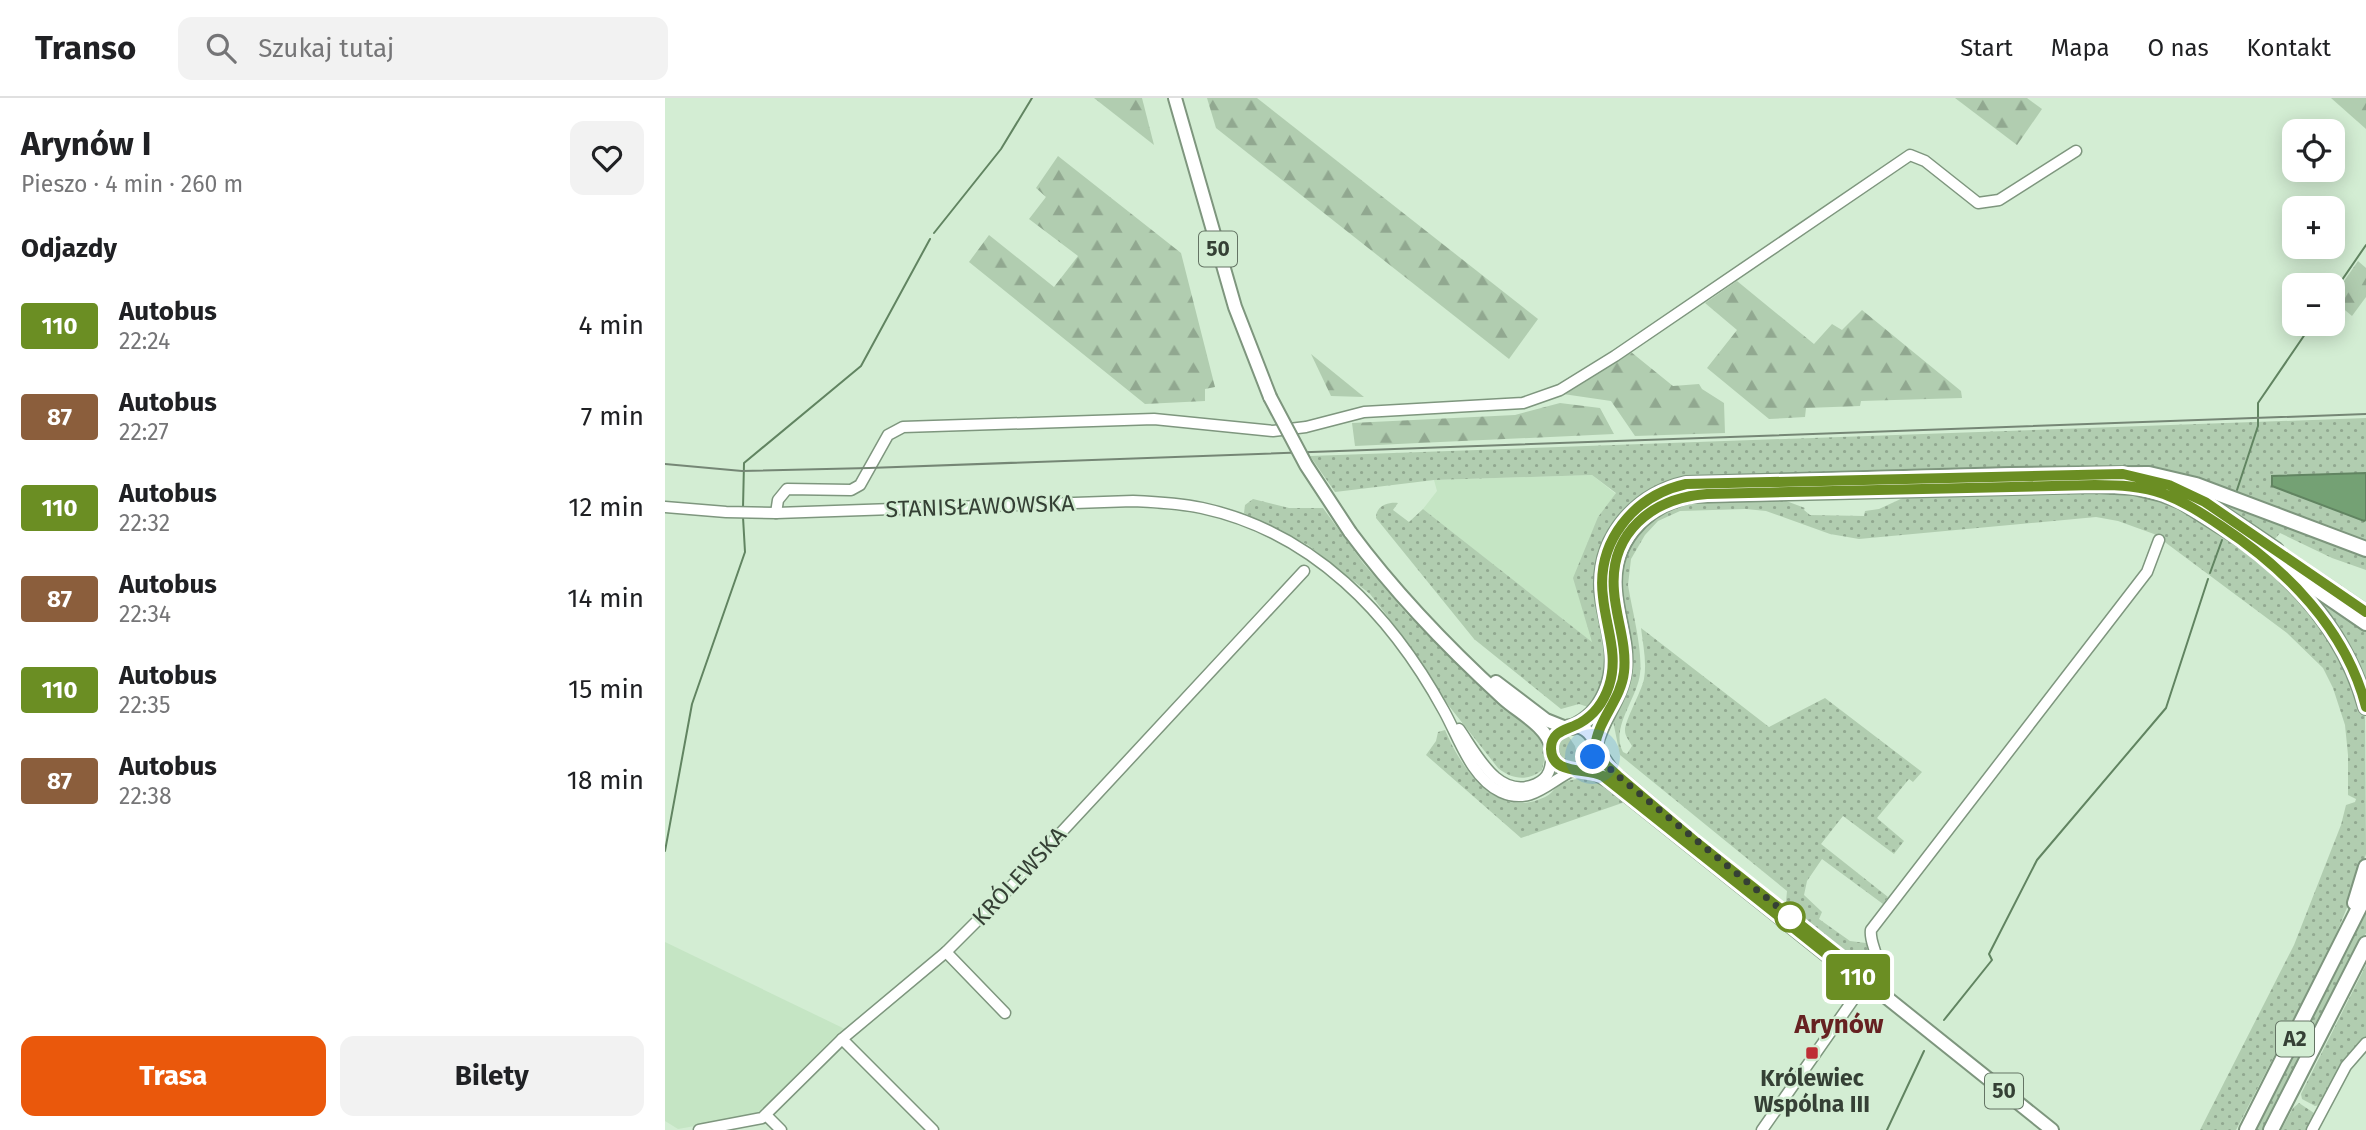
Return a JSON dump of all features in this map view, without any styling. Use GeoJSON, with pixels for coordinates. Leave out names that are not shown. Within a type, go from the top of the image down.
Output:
{"type":"FeatureCollection","features":[{"type":"Feature","properties":{"kind":"highway"},"geometry":{"type":"LineString","coordinates":[[2123,474],[2169,485],[2205,502],[2366,612]]}},
{"type":"Feature","properties":{"kind":"highway"},"geometry":{"type":"LineString","coordinates":[[1569,727],[1587,718],[1600,705],[1612,671],[1612,645],[1602,588],[1607,551],[1615,533],[1629,514],[1643,502],[1660,492],[1696,482],[2157,475],[2196,485],[2366,550]]}},
{"type":"Feature","properties":{"kind":"highway"},"geometry":{"type":"LineString","coordinates":[[1595,746],[1599,730],[1618,696],[1624,674],[1625,650],[1614,584],[1622,544],[1637,523],[1657,507],[1679,497],[1718,493],[2120,485],[2154,491],[2181,501],[2366,623]]}},
{"type":"Feature","properties":{"kind":"highway"},"geometry":{"type":"LineString","coordinates":[[2236,536],[2292,582],[2326,622],[2353,672],[2366,707]]}},
{"type":"Feature","properties":{"kind":"highway"},"geometry":{"type":"LineString","coordinates":[[2341,947],[2366,867]]}},
{"type":"Feature","properties":{"kind":"highway","name":"A2"},"geometry":{"type":"LineString","coordinates":[[2247,1130],[2366,894]]}},
{"type":"Feature","properties":{"kind":"highway","name":"A2"},"geometry":{"type":"LineString","coordinates":[[2271,1130],[2366,944]]}},
{"type":"Feature","properties":{"kind":"highway"},"geometry":{"type":"LineString","coordinates":[[2356,965],[2366,951]]}},
{"type":"Feature","properties":{"kind":"main road","name":"50"},"geometry":{"type":"LineString","coordinates":[[1175,98],[1235,307],[1270,397],[1306,465],[1350,532],[1404,600],[1443,643],[1506,701],[1537,725],[1550,740],[1552,750],[1562,767],[1603,776],[2052,1130]]}},
{"type":"Feature","properties":{"kind":"main road","name":"50"},"geometry":{"type":"LineString","coordinates":[[1404,600],[1506,690],[1546,720],[1587,731],[1606,765],[1618,776],[1696,842],[1855,968],[1866,981]]}},
{"type":"Feature","properties":{"kind":"main road"},"geometry":{"type":"LineString","coordinates":[[1552,750],[1558,733],[1569,727]]}},
{"type":"Feature","properties":{"kind":"main road"},"geometry":{"type":"LineString","coordinates":[[1575,770],[1590,762],[1595,746]]}},
{"type":"Feature","properties":{"kind":"street"},"geometry":{"type":"LineString","coordinates":[[776,513],[778,500],[787,489],[851,490],[860,485],[888,435],[903,427],[1154,419],[1273,430],[1306,427],[1364,412],[1523,403],[1560,390],[1615,356],[1910,155],[1925,162],[1978,203],[1999,200],[2076,151]]}},
{"type":"Feature","properties":{"kind":"street","name":"STANISŁAWOWSKA"},"geometry":{"type":"LineString","coordinates":[[665,507],[776,513],[1143,502],[1178,504],[1223,514],[1289,541],[1331,569],[1369,604],[1443,709]]}},
{"type":"Feature","properties":{"kind":"street"},"geometry":{"type":"LineString","coordinates":[[1762,1130],[1878,962],[1871,930],[2147,572],[2159,540]]}},
{"type":"Feature","properties":{"kind":"street","name":"KRÓLEWSKA"},"geometry":{"type":"LineString","coordinates":[[766,1115],[842,1039],[946,952],[1005,894],[1304,571]]}},
{"type":"Feature","properties":{"kind":"street"},"geometry":{"type":"LineString","coordinates":[[1443,709],[1488,771],[1506,785],[1524,787],[1543,780],[1550,770],[1552,750]]}},
{"type":"Feature","properties":{"kind":"street"},"geometry":{"type":"LineString","coordinates":[[1443,709],[1475,768],[1488,784],[1500,792],[1512,796],[1533,794],[1575,770]]}},
{"type":"Feature","properties":{"kind":"street"},"geometry":{"type":"LineString","coordinates":[[946,952],[1005,1013]]}},
{"type":"Feature","properties":{"kind":"street"},"geometry":{"type":"LineString","coordinates":[[842,1039],[933,1130]]}},
{"type":"Feature","properties":{"kind":"street"},"geometry":{"type":"LineString","coordinates":[[2312,1130],[2346,1066],[2366,1043]]}},
{"type":"Feature","properties":{"kind":"street"},"geometry":{"type":"LineString","coordinates":[[699,1130],[766,1115],[781,1130]]}},
{"type":"Feature","properties":{"kind":"shaded area"},"geometry":{"type":"Polygon","coordinates":[[[2366,473],[2364,521],[2272,486],[2272,476],[2366,473]]]}},
{"type":"Feature","properties":{"kind":"shaded area"},"geometry":{"type":"Polygon","coordinates":[[[1592,475],[1616,494],[1598,517],[1593,643],[1423,509],[1437,491],[1434,480],[1592,475]]]}},
{"type":"Feature","properties":{"kind":"shaded area"},"geometry":{"type":"Polygon","coordinates":[[[665,942],[847,1030],[762,1114],[678,1129],[665,1121],[665,942]]]}},
{"type":"Feature","properties":{"kind":"green space"},"geometry":{"type":"Polygon","coordinates":[[[1094,98],[1142,98],[1154,145],[1094,98]]]}},
{"type":"Feature","properties":{"kind":"green space"},"geometry":{"type":"Polygon","coordinates":[[[1207,98],[1257,98],[1538,319],[1509,359],[1216,128],[1207,98]]]}},
{"type":"Feature","properties":{"kind":"green space"},"geometry":{"type":"Polygon","coordinates":[[[1955,98],[2027,98],[2042,109],[2017,145],[1955,98]]]}},
{"type":"Feature","properties":{"kind":"green space"},"geometry":{"type":"Polygon","coordinates":[[[2331,98],[2366,98],[2366,129],[2331,98]]]}},
{"type":"Feature","properties":{"kind":"green space"},"geometry":{"type":"Polygon","coordinates":[[[1058,156],[1181,253],[1215,387],[1205,389],[1205,401],[1145,404],[969,262],[989,235],[1054,287],[1078,256],[1029,219],[1046,197],[1036,188],[1058,156]]]}},
{"type":"Feature","properties":{"kind":"green space"},"geometry":{"type":"Polygon","coordinates":[[[2358,261],[2366,268],[2366,297],[2352,316],[2345,310],[2345,280],[2358,261]]]}},
{"type":"Feature","properties":{"kind":"green space"},"geometry":{"type":"Polygon","coordinates":[[[1737,281],[1814,344],[1832,324],[1842,330],[1862,310],[1961,391],[1962,398],[1861,401],[1860,406],[1806,408],[1805,417],[1769,419],[1707,368],[1737,330],[1705,303],[1737,281]]]}},
{"type":"Feature","properties":{"kind":"green space"},"geometry":{"type":"Polygon","coordinates":[[[1631,352],[1673,386],[1699,384],[1702,389],[1724,403],[1725,433],[1635,436],[1611,401],[1563,394],[1631,352]]]}},
{"type":"Feature","properties":{"kind":"green space"},"geometry":{"type":"Polygon","coordinates":[[[1311,354],[1364,397],[1331,396],[1311,354]]]}},
{"type":"Feature","properties":{"kind":"green space"},"geometry":{"type":"Polygon","coordinates":[[[1560,403],[1600,408],[1614,434],[1355,446],[1352,423],[1515,415],[1560,403]]]}},
{"type":"Feature","properties":{"kind":"green space"},"geometry":{"type":"Polygon","coordinates":[[[2366,418],[2366,545],[2204,483],[1971,468],[1691,479],[1631,505],[1606,633],[1607,675],[1591,708],[1579,704],[1561,709],[1474,639],[1376,518],[1376,514],[1383,506],[1398,503],[1393,510],[1409,522],[1423,509],[1592,642],[1573,578],[1598,517],[1616,493],[1592,475],[1434,480],[1335,492],[1310,456],[2366,418]]]}},
{"type":"Feature","properties":{"kind":"green space"},"geometry":{"type":"Polygon","coordinates":[[[2175,482],[2366,554],[2366,570],[2332,558],[2280,533],[2274,540],[2366,602],[2366,607],[2238,519],[2175,482]]]}},
{"type":"Feature","properties":{"kind":"green space"},"geometry":{"type":"Polygon","coordinates":[[[2133,492],[2156,497],[2193,514],[2284,581],[2318,619],[2357,691],[2365,714],[2366,854],[2359,878],[2333,942],[2236,1130],[2200,1130],[2294,945],[2341,825],[2346,805],[2356,799],[2348,795],[2345,725],[2333,688],[2323,668],[2287,633],[2154,534],[2118,521],[2096,517],[1859,539],[1830,534],[1766,511],[1746,509],[1680,511],[1658,521],[1645,535],[1631,559],[1628,585],[1641,664],[1638,684],[1622,723],[1620,743],[1623,752],[1627,754],[1632,746],[1625,727],[1644,679],[1645,660],[1641,628],[1769,727],[1825,698],[1922,772],[1913,782],[1909,779],[1877,818],[1904,841],[1894,854],[1843,816],[1821,844],[1888,897],[1883,904],[1822,859],[1807,881],[1804,895],[1822,912],[1819,919],[1850,941],[1866,943],[1871,957],[1866,966],[1848,957],[1786,902],[1787,891],[1620,755],[1613,721],[1610,719],[1619,605],[1619,564],[1643,522],[1681,500],[1778,498],[1805,508],[1810,515],[1864,516],[1865,511],[1879,509],[1905,497],[2133,492]]]}},
{"type":"Feature","properties":{"kind":"green space"},"geometry":{"type":"Polygon","coordinates":[[[1253,499],[1289,508],[1323,508],[1363,563],[1407,614],[1540,738],[1545,756],[1542,770],[1520,778],[1508,775],[1498,768],[1445,701],[1370,594],[1308,545],[1244,513],[1245,505],[1253,499]]]}},
{"type":"Feature","properties":{"kind":"green space"},"geometry":{"type":"Polygon","coordinates":[[[2294,577],[2366,627],[2366,696],[2294,577]]]}},
{"type":"Feature","properties":{"kind":"green space"},"geometry":{"type":"Polygon","coordinates":[[[1445,730],[1460,760],[1471,774],[1483,787],[1511,802],[1527,803],[1547,796],[1565,782],[1594,777],[1625,802],[1521,838],[1426,755],[1436,741],[1438,732],[1445,730]]]}},
{"type":"Feature","properties":{"kind":"green space"},"geometry":{"type":"Polygon","coordinates":[[[1567,734],[1575,746],[1579,764],[1564,761],[1560,754],[1560,743],[1567,734]]]}},
{"type":"Feature","properties":{"kind":"green space"},"geometry":{"type":"Polygon","coordinates":[[[2366,904],[2366,933],[2265,1130],[2252,1130],[2366,904]]]}},
{"type":"Feature","properties":{"kind":"green space"},"geometry":{"type":"Polygon","coordinates":[[[2366,965],[2366,1037],[2324,1100],[2315,1106],[2302,1099],[2301,1094],[2366,965]]]}},
{"type":"Feature","properties":{"kind":"green space"},"geometry":{"type":"Polygon","coordinates":[[[2299,1103],[2314,1113],[2308,1130],[2281,1130],[2293,1108],[2299,1103]]]}},
{"type":"Feature","properties":{"kind":"waterway"},"geometry":{"type":"LineString","coordinates":[[934,233],[1001,149],[1032,98]]}},
{"type":"Feature","properties":{"kind":"waterway"},"geometry":{"type":"LineString","coordinates":[[743,508],[744,463],[861,366],[930,239]]}},
{"type":"Feature","properties":{"kind":"waterway"},"geometry":{"type":"LineString","coordinates":[[2345,276],[2366,245]]}},
{"type":"Feature","properties":{"kind":"waterway"},"geometry":{"type":"LineString","coordinates":[[2237,490],[2258,426],[2258,403],[2304,336]]}},
{"type":"Feature","properties":{"kind":"waterway"},"geometry":{"type":"LineString","coordinates":[[665,851],[692,704],[745,552],[743,517]]}},
{"type":"Feature","properties":{"kind":"waterway"},"geometry":{"type":"LineString","coordinates":[[2210,573],[2222,540]]}},
{"type":"Feature","properties":{"kind":"waterway"},"geometry":{"type":"LineString","coordinates":[[1944,1020],[1992,960],[1989,954],[2037,860],[2166,708],[2208,579]]}},
{"type":"Feature","properties":{"kind":"waterway"},"geometry":{"type":"LineString","coordinates":[[1887,1130],[1924,1051]]}},
{"type":"Feature","properties":{"kind":"railway"},"geometry":{"type":"LineString","coordinates":[[665,464],[742,471],[869,468],[2366,414]]}},
{"type":"Feature","properties":{"kind":"bus line","name":"110"},"geometry":{"type":"LineString","coordinates":[[2366,612],[2205,502],[2169,485],[2139,477],[2095,473],[1696,482],[1673,487],[1643,502],[1625,519],[1612,539],[1605,557],[1602,581],[1613,652],[1609,686],[1597,709],[1579,724],[1558,733],[1551,750],[1557,764],[1568,770],[1603,776],[1850,973],[1866,981],[1855,968],[1696,842],[1618,776],[1606,765],[1595,747],[1599,730],[1618,696],[1624,674],[1625,650],[1614,595],[1615,567],[1622,544],[1637,523],[1657,507],[1679,497],[1707,494],[2120,485],[2163,494],[2190,506],[2236,536],[2297,587],[2326,622],[2337,641],[2359,685],[2366,707]]}},
{"type":"Feature","properties":{"kind":"place","name":"Królewiec Wspólna III"},"geometry":{"type":"Point","coordinates":[1812,1053]}},
{"type":"Feature","properties":{"kind":"district","name":"Arynów"},"geometry":{"type":"Point","coordinates":[1839,1024]}},
{"type":"Feature","properties":{"kind":"route"},"geometry":{"type":"LineString","coordinates":[[1593,757],[1595,747],[1606,765],[1618,776],[1790,917]]}}]}
